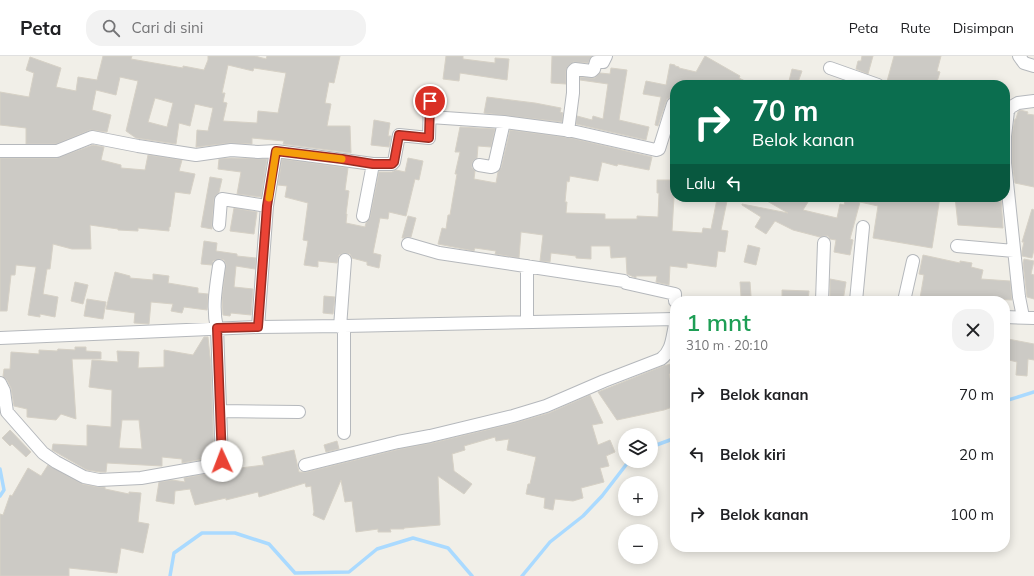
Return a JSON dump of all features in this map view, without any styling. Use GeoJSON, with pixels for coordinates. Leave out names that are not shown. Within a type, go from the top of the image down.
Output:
{"type":"FeatureCollection","features":[{"type":"Feature","properties":{"kind":"street"},"geometry":{"type":"LineString","coordinates":[[568,131],[574,93],[573,71],[575,69],[592,71],[596,62],[603,62],[606,56]]}},
{"type":"Feature","properties":{"kind":"street"},"geometry":{"type":"LineString","coordinates":[[1019,56],[1024,63],[1034,66]]}},
{"type":"Feature","properties":{"kind":"street"},"geometry":{"type":"LineString","coordinates":[[830,68],[864,80]]}},
{"type":"Feature","properties":{"kind":"street"},"geometry":{"type":"LineString","coordinates":[[0,150],[58,151],[92,136],[138,146],[196,155],[231,150],[258,152],[276,151],[373,164],[393,163],[399,135],[429,138],[430,101]]}},
{"type":"Feature","properties":{"kind":"street"},"geometry":{"type":"LineString","coordinates":[[1010,109],[1018,103],[1034,101]]}},
{"type":"Feature","properties":{"kind":"street"},"geometry":{"type":"LineString","coordinates":[[430,116],[504,122],[568,131],[657,150],[670,113]]}},
{"type":"Feature","properties":{"kind":"street"},"geometry":{"type":"LineString","coordinates":[[478,165],[494,166],[504,122]]}},
{"type":"Feature","properties":{"kind":"street"},"geometry":{"type":"LineString","coordinates":[[258,327],[267,206],[276,151]]}},
{"type":"Feature","properties":{"kind":"street"},"geometry":{"type":"LineString","coordinates":[[363,216],[373,164]]}},
{"type":"Feature","properties":{"kind":"street"},"geometry":{"type":"LineString","coordinates":[[219,225],[220,200],[222,199],[267,206]]}},
{"type":"Feature","properties":{"kind":"street"},"geometry":{"type":"LineString","coordinates":[[1009,202],[1014,251],[1028,317],[1010,317]]}},
{"type":"Feature","properties":{"kind":"street"},"geometry":{"type":"LineString","coordinates":[[856,296],[863,227]]}},
{"type":"Feature","properties":{"kind":"street"},"geometry":{"type":"LineString","coordinates":[[822,296],[824,243]]}},
{"type":"Feature","properties":{"kind":"street"},"geometry":{"type":"LineString","coordinates":[[408,244],[439,253],[624,282],[675,294],[675,296]]}},
{"type":"Feature","properties":{"kind":"street"},"geometry":{"type":"LineString","coordinates":[[957,246],[1014,251]]}},
{"type":"Feature","properties":{"kind":"street"},"geometry":{"type":"LineString","coordinates":[[344,433],[342,327],[345,260]]}},
{"type":"Feature","properties":{"kind":"street"},"geometry":{"type":"LineString","coordinates":[[905,296],[913,261]]}},
{"type":"Feature","properties":{"kind":"street"},"geometry":{"type":"LineString","coordinates":[[0,383],[4,391],[7,412],[44,453],[84,477],[99,480],[141,478],[220,464],[222,461],[217,328],[214,299],[219,266]]}},
{"type":"Feature","properties":{"kind":"street"},"geometry":{"type":"LineString","coordinates":[[527,266],[527,322]]}},
{"type":"Feature","properties":{"kind":"street"},"geometry":{"type":"LineString","coordinates":[[0,338],[217,328],[342,327],[670,319]]}},
{"type":"Feature","properties":{"kind":"street"},"geometry":{"type":"LineString","coordinates":[[305,465],[513,416],[546,406],[625,372],[661,359],[667,354],[670,346]]}},
{"type":"Feature","properties":{"kind":"street"},"geometry":{"type":"LineString","coordinates":[[220,411],[299,412]]}},
{"type":"Feature","properties":{"kind":"building"},"geometry":{"type":"Polygon","coordinates":[[[103,56],[132,56],[131,59],[204,70],[208,56],[255,56],[266,59],[267,56],[340,56],[334,83],[329,82],[325,103],[331,104],[327,126],[350,126],[351,153],[283,144],[284,141],[252,138],[252,144],[230,143],[196,147],[197,130],[208,131],[213,108],[195,104],[190,126],[179,123],[176,144],[136,138],[126,131],[138,81],[120,77],[116,95],[96,90],[92,110],[111,115],[107,132],[90,130],[56,144],[26,144],[26,128],[0,125],[0,92],[29,97],[34,73],[26,70],[30,57],[61,68],[56,87],[76,91],[78,77],[97,80],[103,56]],[[228,65],[222,93],[225,93],[223,102],[227,103],[223,121],[257,123],[258,111],[278,113],[286,73],[254,68],[253,71],[228,65]],[[155,98],[148,122],[167,127],[173,103],[155,98]]]}},
{"type":"Feature","properties":{"kind":"building"},"geometry":{"type":"Polygon","coordinates":[[[446,56],[463,56],[463,59],[495,63],[495,58],[509,59],[507,80],[460,73],[459,81],[443,79],[446,56]]]}},
{"type":"Feature","properties":{"kind":"building"},"geometry":{"type":"Polygon","coordinates":[[[552,56],[592,56],[588,63],[573,62],[568,66],[566,71],[566,84],[551,83],[552,56]]]}},
{"type":"Feature","properties":{"kind":"building"},"geometry":{"type":"Polygon","coordinates":[[[705,56],[740,76],[739,78],[743,80],[670,80],[670,98],[667,99],[658,126],[655,125],[661,97],[643,94],[646,81],[666,85],[670,64],[696,72],[705,56]]]}},
{"type":"Feature","properties":{"kind":"building"},"geometry":{"type":"Polygon","coordinates":[[[862,56],[873,56],[868,74],[856,69],[858,61],[861,61],[862,56]]]}},
{"type":"Feature","properties":{"kind":"building"},"geometry":{"type":"Polygon","coordinates":[[[894,56],[941,56],[937,71],[940,72],[938,80],[887,80],[894,56]]]}},
{"type":"Feature","properties":{"kind":"building"},"geometry":{"type":"Polygon","coordinates":[[[611,68],[627,70],[619,120],[649,127],[646,140],[576,124],[577,116],[592,120],[593,116],[603,119],[608,84],[580,80],[580,77],[595,78],[600,73],[610,74],[611,68]]]}},
{"type":"Feature","properties":{"kind":"building"},"geometry":{"type":"Polygon","coordinates":[[[792,69],[802,71],[799,80],[789,80],[792,69]]]}},
{"type":"Feature","properties":{"kind":"building"},"geometry":{"type":"Polygon","coordinates":[[[487,97],[561,108],[560,112],[563,113],[562,122],[484,113],[487,97]]]}},
{"type":"Feature","properties":{"kind":"building"},"geometry":{"type":"Polygon","coordinates":[[[1020,110],[1028,112],[1027,114],[1034,115],[1034,187],[1015,183],[1012,163],[1012,136],[1015,119],[1020,110]]]}},
{"type":"Feature","properties":{"kind":"building"},"geometry":{"type":"Polygon","coordinates":[[[374,120],[390,123],[388,136],[391,136],[389,147],[371,145],[374,120]]]}},
{"type":"Feature","properties":{"kind":"building"},"geometry":{"type":"Polygon","coordinates":[[[460,127],[495,129],[491,147],[478,146],[477,158],[473,161],[472,168],[475,171],[474,179],[496,183],[510,130],[571,138],[652,157],[649,170],[618,164],[617,166],[602,162],[598,181],[570,176],[569,182],[567,181],[565,202],[567,202],[566,213],[605,214],[605,219],[637,219],[637,216],[658,217],[659,193],[657,193],[657,180],[670,180],[670,202],[674,202],[672,231],[702,233],[703,228],[711,229],[716,202],[727,202],[721,230],[728,231],[725,252],[718,251],[716,267],[687,263],[687,268],[670,266],[669,285],[656,282],[657,276],[636,276],[636,278],[627,274],[626,257],[611,258],[610,246],[591,246],[591,259],[576,258],[576,256],[551,253],[550,262],[540,261],[543,235],[521,232],[519,258],[495,254],[496,251],[475,248],[474,251],[438,244],[442,228],[446,229],[448,215],[450,215],[457,174],[455,174],[460,152],[455,152],[460,127]]]}},
{"type":"Feature","properties":{"kind":"building"},"geometry":{"type":"Polygon","coordinates":[[[93,145],[104,147],[101,160],[121,165],[121,168],[145,170],[148,155],[182,160],[179,171],[195,174],[190,194],[175,192],[169,231],[138,228],[138,231],[118,230],[90,225],[91,249],[72,249],[53,244],[50,269],[47,269],[43,294],[58,297],[55,317],[40,314],[40,317],[28,315],[36,267],[16,265],[15,275],[11,275],[7,311],[0,311],[0,158],[57,158],[93,145]]]}},
{"type":"Feature","properties":{"kind":"building"},"geometry":{"type":"Polygon","coordinates":[[[408,158],[423,161],[419,180],[415,179],[406,216],[389,212],[388,219],[380,218],[373,253],[381,255],[379,268],[367,265],[367,262],[352,258],[350,254],[345,253],[339,255],[337,263],[318,261],[318,267],[304,265],[308,241],[303,240],[308,203],[285,197],[287,186],[278,185],[282,159],[348,168],[345,190],[349,191],[346,223],[365,227],[370,217],[379,172],[392,172],[396,170],[405,172],[408,158]]]}},
{"type":"Feature","properties":{"kind":"building"},"geometry":{"type":"Polygon","coordinates":[[[219,159],[267,159],[261,197],[237,194],[241,172],[218,169],[219,159]]]}},
{"type":"Feature","properties":{"kind":"building"},"geometry":{"type":"Polygon","coordinates":[[[210,177],[222,179],[219,192],[214,199],[212,229],[201,227],[210,177]]]}},
{"type":"Feature","properties":{"kind":"building"},"geometry":{"type":"Polygon","coordinates":[[[769,202],[808,202],[803,210],[837,218],[840,204],[844,205],[845,202],[860,202],[850,239],[853,240],[850,255],[834,252],[836,240],[830,239],[828,236],[820,237],[793,230],[775,221],[766,234],[755,227],[761,217],[742,204],[788,213],[769,202]]]}},
{"type":"Feature","properties":{"kind":"building"},"geometry":{"type":"Polygon","coordinates":[[[860,202],[939,202],[932,248],[873,238],[878,206],[860,202]]]}},
{"type":"Feature","properties":{"kind":"building"},"geometry":{"type":"Polygon","coordinates":[[[956,202],[1001,202],[1003,228],[958,225],[956,202]]]}},
{"type":"Feature","properties":{"kind":"building"},"geometry":{"type":"Polygon","coordinates":[[[234,208],[257,212],[254,234],[230,231],[234,208]]]}},
{"type":"Feature","properties":{"kind":"building"},"geometry":{"type":"Polygon","coordinates":[[[1032,209],[1034,210],[1034,250],[1032,258],[1022,256],[1024,242],[1022,242],[1032,209]]]}},
{"type":"Feature","properties":{"kind":"building"},"geometry":{"type":"Polygon","coordinates":[[[408,216],[416,218],[411,237],[402,238],[408,216]]]}},
{"type":"Feature","properties":{"kind":"building"},"geometry":{"type":"Polygon","coordinates":[[[204,241],[217,243],[216,251],[237,254],[237,256],[256,258],[255,269],[236,266],[234,287],[253,289],[251,315],[231,313],[230,316],[223,315],[222,298],[226,264],[224,260],[220,259],[213,261],[212,265],[201,264],[204,241]]]}},
{"type":"Feature","properties":{"kind":"building"},"geometry":{"type":"Polygon","coordinates":[[[748,245],[760,248],[756,265],[744,262],[748,245]]]}},
{"type":"Feature","properties":{"kind":"building"},"geometry":{"type":"Polygon","coordinates":[[[923,255],[960,263],[960,261],[972,263],[971,267],[983,270],[981,279],[1010,281],[1012,300],[1010,300],[1010,296],[920,296],[924,275],[919,274],[923,255]]]}},
{"type":"Feature","properties":{"kind":"building"},"geometry":{"type":"Polygon","coordinates":[[[1024,259],[1034,261],[1031,274],[1034,275],[1034,299],[1027,297],[1023,263],[1024,259]]]}},
{"type":"Feature","properties":{"kind":"building"},"geometry":{"type":"Polygon","coordinates":[[[115,272],[130,276],[130,278],[153,280],[153,274],[169,276],[168,283],[198,288],[198,293],[208,294],[207,310],[184,307],[182,313],[171,311],[173,304],[151,302],[149,324],[134,323],[135,313],[106,309],[115,272]]]}},
{"type":"Feature","properties":{"kind":"building"},"geometry":{"type":"Polygon","coordinates":[[[830,279],[846,282],[844,296],[830,296],[830,279]]]}},
{"type":"Feature","properties":{"kind":"building"},"geometry":{"type":"Polygon","coordinates":[[[75,282],[88,285],[83,304],[71,301],[75,282]]]}},
{"type":"Feature","properties":{"kind":"building"},"geometry":{"type":"Polygon","coordinates":[[[740,282],[750,282],[751,296],[741,296],[740,282]]]}},
{"type":"Feature","properties":{"kind":"building"},"geometry":{"type":"Polygon","coordinates":[[[782,290],[809,291],[808,296],[782,296],[782,290]]]}},
{"type":"Feature","properties":{"kind":"building"},"geometry":{"type":"Polygon","coordinates":[[[324,296],[335,297],[333,314],[323,313],[324,296]]]}},
{"type":"Feature","properties":{"kind":"building"},"geometry":{"type":"Polygon","coordinates":[[[87,299],[106,302],[103,319],[84,316],[87,299]]]}},
{"type":"Feature","properties":{"kind":"building"},"geometry":{"type":"Polygon","coordinates":[[[204,337],[208,337],[211,366],[214,457],[182,463],[182,459],[162,457],[162,466],[107,463],[106,472],[100,472],[87,470],[52,450],[53,444],[87,446],[87,425],[111,427],[112,390],[89,387],[92,360],[118,362],[117,351],[139,352],[138,368],[164,367],[164,350],[193,355],[204,337]],[[122,420],[119,448],[142,449],[139,420],[122,420]]]}},
{"type":"Feature","properties":{"kind":"building"},"geometry":{"type":"Polygon","coordinates":[[[1010,339],[1034,344],[1034,360],[1028,359],[1027,376],[1016,375],[1017,362],[1010,360],[1010,339]]]}},
{"type":"Feature","properties":{"kind":"building"},"geometry":{"type":"Polygon","coordinates":[[[75,347],[86,347],[86,351],[101,352],[101,359],[72,359],[76,419],[61,414],[56,420],[27,417],[27,409],[14,406],[11,388],[3,376],[4,369],[10,369],[11,352],[39,354],[39,350],[75,350],[75,347]]]}},
{"type":"Feature","properties":{"kind":"building"},"geometry":{"type":"Polygon","coordinates":[[[670,364],[670,408],[617,420],[598,392],[670,364]]]}},
{"type":"Feature","properties":{"kind":"building"},"geometry":{"type":"Polygon","coordinates":[[[590,395],[603,423],[592,425],[598,445],[610,440],[615,452],[606,456],[609,466],[600,468],[604,482],[581,488],[583,498],[573,501],[555,499],[553,510],[544,508],[545,498],[526,494],[528,484],[530,484],[536,457],[507,450],[509,439],[496,441],[495,437],[464,446],[465,450],[452,454],[454,471],[472,484],[464,494],[438,476],[440,525],[390,529],[391,532],[378,532],[378,529],[356,532],[352,501],[345,502],[341,480],[324,520],[313,515],[314,512],[311,486],[306,487],[305,483],[259,497],[258,492],[226,500],[226,498],[195,505],[190,489],[175,491],[174,504],[156,501],[159,482],[172,480],[185,482],[184,478],[221,471],[227,467],[240,466],[240,468],[264,465],[262,457],[294,450],[299,472],[307,472],[515,423],[549,413],[590,395]]]}},
{"type":"Feature","properties":{"kind":"building"},"geometry":{"type":"Polygon","coordinates":[[[10,430],[31,452],[26,457],[12,444],[10,446],[2,438],[10,430]]]}},
{"type":"Feature","properties":{"kind":"building"},"geometry":{"type":"Polygon","coordinates":[[[337,441],[339,449],[326,452],[324,445],[337,441]]]}},
{"type":"Feature","properties":{"kind":"building"},"geometry":{"type":"Polygon","coordinates":[[[48,465],[82,484],[105,487],[105,489],[129,494],[129,492],[141,493],[138,522],[149,524],[143,553],[121,548],[117,573],[69,568],[69,576],[0,576],[0,514],[3,515],[10,495],[12,496],[28,468],[41,476],[48,465]]]}},
{"type":"Feature","properties":{"kind":"waterway"},"geometry":{"type":"LineString","coordinates":[[1010,399],[1034,392]]}},
{"type":"Feature","properties":{"kind":"waterway"},"geometry":{"type":"LineString","coordinates":[[658,444],[670,440]]}},
{"type":"Feature","properties":{"kind":"waterway"},"geometry":{"type":"LineString","coordinates":[[522,576],[550,542],[583,516],[602,496],[624,468]]}},
{"type":"Feature","properties":{"kind":"waterway"},"geometry":{"type":"LineString","coordinates":[[0,469],[4,490],[0,496]]}},
{"type":"Feature","properties":{"kind":"waterway"},"geometry":{"type":"LineString","coordinates":[[170,576],[174,553],[202,533],[235,533],[269,544],[295,573],[349,572],[377,549],[413,538],[448,548],[472,576]]}},
{"type":"Feature","properties":{"kind":"slow traffic"},"geometry":{"type":"LineString","coordinates":[[269,198],[276,151],[342,159]]}},
{"type":"Feature","properties":{"kind":"route"},"geometry":{"type":"LineString","coordinates":[[222,461],[217,328],[258,327],[267,206],[276,151],[373,164],[392,164],[394,162],[399,135],[429,138],[430,101]]}}]}
